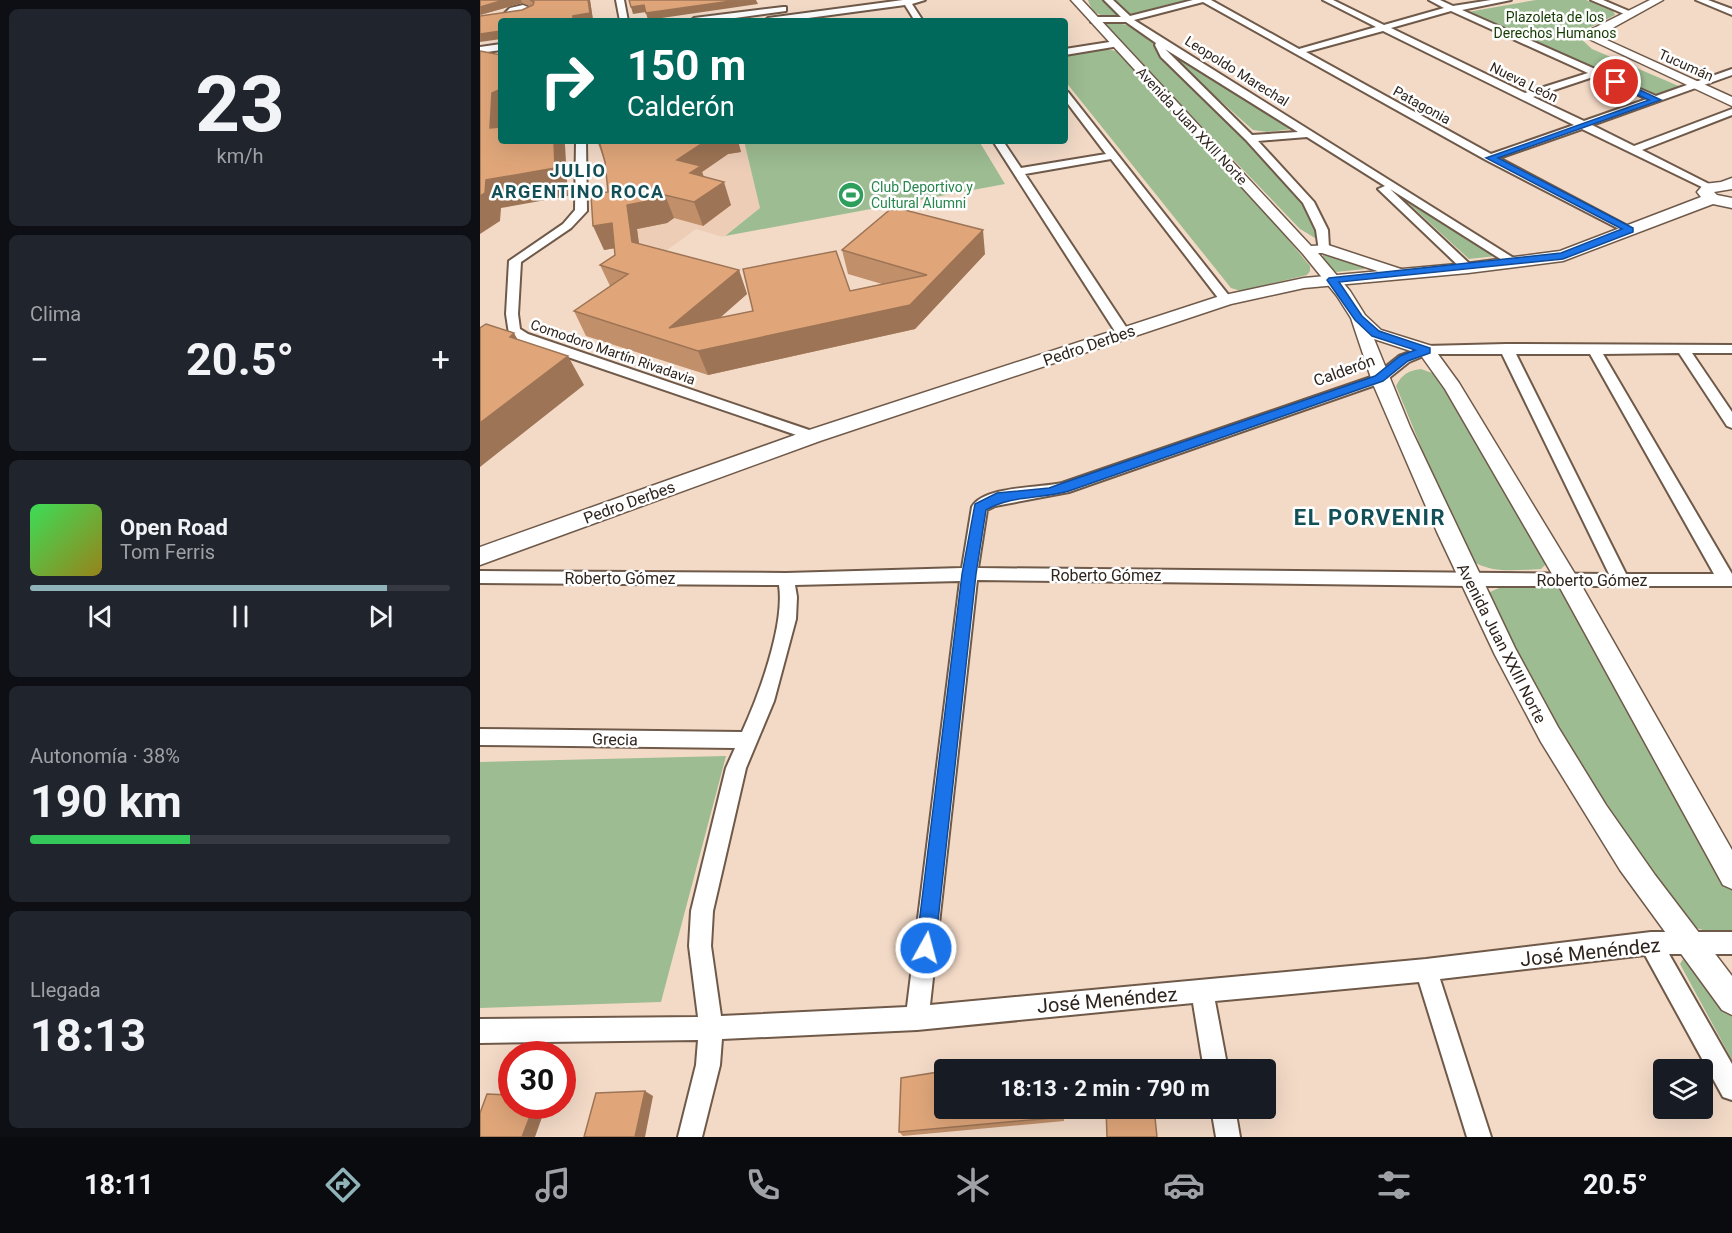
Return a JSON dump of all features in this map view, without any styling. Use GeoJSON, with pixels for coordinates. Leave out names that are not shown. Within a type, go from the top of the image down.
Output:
{"type":"FeatureCollection","features":[{"type":"Feature","properties":{"kind":"main road","name":"Pedro Derbes"},"geometry":{"type":"LineString","coordinates":[[480,556],[813,436],[1226,300],[1294,284],[1468,268],[1563,256],[1726,194]]}},
{"type":"Feature","properties":{"kind":"street"},"geometry":{"type":"LineString","coordinates":[[620,0],[623,18]]}},
{"type":"Feature","properties":{"kind":"street"},"geometry":{"type":"LineString","coordinates":[[789,18],[921,0]]}},
{"type":"Feature","properties":{"kind":"street","name":"Avenida Juan XXIII Norte"},"geometry":{"type":"LineString","coordinates":[[1076,0],[1315,249],[1332,280],[1359,318],[1383,338],[1426,350]]}},
{"type":"Feature","properties":{"kind":"street","name":"Leopoldo Marechal"},"geometry":{"type":"LineString","coordinates":[[1108,0],[1128,19],[1155,38],[1514,262]]}},
{"type":"Feature","properties":{"kind":"street"},"geometry":{"type":"LineString","coordinates":[[1094,20],[1128,19],[1204,0]]}},
{"type":"Feature","properties":{"kind":"street","name":"Patagonia"},"geometry":{"type":"LineString","coordinates":[[1204,0],[1491,158],[1629,230]]}},
{"type":"Feature","properties":{"kind":"street","name":"Nueva León"},"geometry":{"type":"LineString","coordinates":[[1326,0],[1726,194]]}},
{"type":"Feature","properties":{"kind":"street"},"geometry":{"type":"LineString","coordinates":[[1433,0],[1657,100]]}},
{"type":"Feature","properties":{"kind":"street"},"geometry":{"type":"LineString","coordinates":[[1297,52],[1450,9],[1507,0]]}},
{"type":"Feature","properties":{"kind":"street"},"geometry":{"type":"LineString","coordinates":[[1595,0],[1632,14],[1658,0]]}},
{"type":"Feature","properties":{"kind":"street"},"geometry":{"type":"LineString","coordinates":[[1700,0],[1732,12]]}},
{"type":"Feature","properties":{"kind":"street"},"geometry":{"type":"LineString","coordinates":[[907,2],[917,18]]}},
{"type":"Feature","properties":{"kind":"street"},"geometry":{"type":"LineString","coordinates":[[811,5],[816,14]]}},
{"type":"Feature","properties":{"kind":"street"},"geometry":{"type":"LineString","coordinates":[[716,18],[789,8]]}},
{"type":"Feature","properties":{"kind":"street"},"geometry":{"type":"LineString","coordinates":[[766,11],[768,18]]}},
{"type":"Feature","properties":{"kind":"street","name":"Tucumán"},"geometry":{"type":"LineString","coordinates":[[1632,14],[1596,31],[1592,34],[1595,41],[1732,102]]}},
{"type":"Feature","properties":{"kind":"street","name":"Avenida Juan XXIII Norte"},"geometry":{"type":"LineString","coordinates":[[1155,38],[1164,54],[1250,138],[1312,208],[1322,230],[1315,249]]}},
{"type":"Feature","properties":{"kind":"street"},"geometry":{"type":"LineString","coordinates":[[1068,52],[1116,44]]}},
{"type":"Feature","properties":{"kind":"street"},"geometry":{"type":"LineString","coordinates":[[480,50],[498,47]]}},
{"type":"Feature","properties":{"kind":"street"},"geometry":{"type":"LineString","coordinates":[[1491,158],[1732,72]]}},
{"type":"Feature","properties":{"kind":"street"},"geometry":{"type":"LineString","coordinates":[[1523,97],[1596,73]]}},
{"type":"Feature","properties":{"kind":"street"},"geometry":{"type":"LineString","coordinates":[[1068,98],[1226,300]]}},
{"type":"Feature","properties":{"kind":"street"},"geometry":{"type":"LineString","coordinates":[[1633,150],[1732,112]]}},
{"type":"Feature","properties":{"kind":"street"},"geometry":{"type":"LineString","coordinates":[[1250,138],[1310,134]]}},
{"type":"Feature","properties":{"kind":"street","name":"Comodoro Martín Rivadavia"},"geometry":{"type":"LineString","coordinates":[[581,144],[582,206],[576,218],[515,261],[512,314],[514,331],[523,337],[813,436]]}},
{"type":"Feature","properties":{"kind":"street"},"geometry":{"type":"LineString","coordinates":[[1000,144],[1123,333]]}},
{"type":"Feature","properties":{"kind":"street"},"geometry":{"type":"LineString","coordinates":[[1018,172],[1112,156]]}},
{"type":"Feature","properties":{"kind":"street","name":"Leopoldo Marechal"},"geometry":{"type":"LineString","coordinates":[[1354,162],[1468,268]]}},
{"type":"Feature","properties":{"kind":"street","name":"Avenida Juan XXIII Norte"},"geometry":{"type":"LineString","coordinates":[[1315,249],[1399,273]]}},
{"type":"Feature","properties":{"kind":"street","name":"Avenida Juan XXIII Norte"},"geometry":{"type":"LineString","coordinates":[[1359,318],[1379,379],[1468,580],[1528,698],[1629,861],[1732,1000]]}},
{"type":"Feature","properties":{"kind":"street"},"geometry":{"type":"LineString","coordinates":[[1506,348],[1621,580]]}},
{"type":"Feature","properties":{"kind":"street"},"geometry":{"type":"LineString","coordinates":[[1594,349],[1729,580]]}},
{"type":"Feature","properties":{"kind":"street"},"geometry":{"type":"LineString","coordinates":[[1683,349],[1732,423]]}},
{"type":"Feature","properties":{"kind":"street","name":"Calderón"},"geometry":{"type":"LineString","coordinates":[[969,574],[980,507],[997,497],[1049,492],[1065,488],[1379,379],[1404,358],[1426,350],[1732,349]]}},
{"type":"Feature","properties":{"kind":"street"},"geometry":{"type":"LineString","coordinates":[[1426,350],[1453,387],[1567,580],[1732,876]]}},
{"type":"Feature","properties":{"kind":"street"},"geometry":{"type":"LineString","coordinates":[[917,1017],[969,574]]}},
{"type":"Feature","properties":{"kind":"street","name":"Roberto Gómez"},"geometry":{"type":"LineString","coordinates":[[480,577],[786,579],[969,574],[1468,580],[1729,580]]}},
{"type":"Feature","properties":{"kind":"street"},"geometry":{"type":"LineString","coordinates":[[690,1137],[708,1065],[711,1028],[700,946],[702,911],[736,768],[765,701],[787,619],[789,597],[786,579]]}},
{"type":"Feature","properties":{"kind":"street","name":"Grecia"},"geometry":{"type":"LineString","coordinates":[[480,737],[750,740]]}},
{"type":"Feature","properties":{"kind":"street"},"geometry":{"type":"LineString","coordinates":[[1651,943],[1732,1088]]}},
{"type":"Feature","properties":{"kind":"street","name":"José Menéndez"},"geometry":{"type":"LineString","coordinates":[[480,1031],[711,1028],[917,1017],[1426,970],[1651,943],[1732,943]]}},
{"type":"Feature","properties":{"kind":"street"},"geometry":{"type":"LineString","coordinates":[[1426,970],[1479,1137]]}},
{"type":"Feature","properties":{"kind":"street"},"geometry":{"type":"LineString","coordinates":[[1202,991],[1214,1059]]}},
{"type":"Feature","properties":{"kind":"street"},"geometry":{"type":"LineString","coordinates":[[1225,1119],[1228,1137]]}},
{"type":"Feature","properties":{"kind":"shaded area"},"geometry":{"type":"Polygon","coordinates":[[[603,144],[745,144],[760,208],[723,237],[696,229],[655,259],[622,247],[604,250],[601,219],[618,216],[603,144]]]}},
{"type":"Feature","properties":{"kind":"green space"},"geometry":{"type":"Polygon","coordinates":[[[1088,0],[1104,0],[1118,16],[1099,14],[1092,9],[1088,0]]]}},
{"type":"Feature","properties":{"kind":"green space"},"geometry":{"type":"Polygon","coordinates":[[[1113,0],[1193,0],[1131,14],[1113,0]]]}},
{"type":"Feature","properties":{"kind":"green space","name":"Plazoleta de los Derechos Humanos"},"geometry":{"type":"Polygon","coordinates":[[[1536,0],[1586,0],[1613,11],[1615,15],[1583,31],[1579,37],[1592,49],[1681,87],[1663,95],[1650,94],[1468,12],[1536,0]]]}},
{"type":"Feature","properties":{"kind":"green space"},"geometry":{"type":"Polygon","coordinates":[[[1105,23],[1127,25],[1150,39],[1161,54],[1232,124],[1305,206],[1315,231],[1315,238],[1300,229],[1106,27],[1105,23]]]}},
{"type":"Feature","properties":{"kind":"green space"},"geometry":{"type":"Polygon","coordinates":[[[1104,49],[1117,51],[1277,226],[1310,266],[1307,275],[1241,291],[1231,288],[1068,85],[1068,55],[1104,49]]]}},
{"type":"Feature","properties":{"kind":"green space"},"geometry":{"type":"Polygon","coordinates":[[[1172,53],[1292,129],[1268,132],[1253,130],[1169,55],[1172,53]]]}},
{"type":"Feature","properties":{"kind":"green space","name":"Club Deportivo y Cultural Alumni"},"geometry":{"type":"Polygon","coordinates":[[[745,144],[981,144],[1005,184],[725,236],[760,208],[745,144]]]}},
{"type":"Feature","properties":{"kind":"green space"},"geometry":{"type":"Polygon","coordinates":[[[1407,202],[1496,256],[1469,259],[1407,202]]]}},
{"type":"Feature","properties":{"kind":"green space"},"geometry":{"type":"Polygon","coordinates":[[[1323,255],[1360,265],[1365,269],[1336,272],[1323,258],[1323,255]]]}},
{"type":"Feature","properties":{"kind":"green space"},"geometry":{"type":"Polygon","coordinates":[[[1421,369],[1432,373],[1442,383],[1543,557],[1545,565],[1541,569],[1492,569],[1466,556],[1396,386],[1406,374],[1421,369]]]}},
{"type":"Feature","properties":{"kind":"green space"},"geometry":{"type":"Polygon","coordinates":[[[1553,585],[1564,592],[1732,887],[1732,930],[1701,930],[1684,920],[1572,756],[1491,599],[1490,592],[1499,588],[1553,585]]]}},
{"type":"Feature","properties":{"kind":"green space"},"geometry":{"type":"Polygon","coordinates":[[[726,756],[661,1002],[480,1008],[480,762],[726,756]]]}},
{"type":"Feature","properties":{"kind":"green space"},"geometry":{"type":"Polygon","coordinates":[[[1683,959],[1714,991],[1732,1017],[1732,1060],[1680,964],[1683,959]]]}},
{"type":"Feature","properties":{"kind":"building"},"geometry":{"type":"Polygon","coordinates":[[[480,0],[504,0],[480,7],[480,0]]]}},
{"type":"Feature","properties":{"kind":"building"},"geometry":{"type":"Polygon","coordinates":[[[530,0],[588,0],[590,13],[573,16],[573,18],[498,18],[498,31],[480,34],[480,16],[522,10],[533,5],[534,2],[530,0]]]}},
{"type":"Feature","properties":{"kind":"building"},"geometry":{"type":"Polygon","coordinates":[[[629,0],[738,0],[646,13],[644,5],[631,7],[629,0]]]}},
{"type":"Feature","properties":{"kind":"building"},"geometry":{"type":"Polygon","coordinates":[[[480,51],[498,54],[498,90],[492,93],[490,128],[498,127],[498,144],[554,144],[555,168],[486,180],[485,193],[480,196],[480,51]]]}},
{"type":"Feature","properties":{"kind":"building"},"geometry":{"type":"Polygon","coordinates":[[[600,144],[701,144],[677,160],[701,166],[690,173],[724,182],[694,202],[665,195],[658,199],[627,205],[632,242],[739,270],[669,328],[753,311],[743,269],[836,251],[850,291],[927,275],[842,250],[893,207],[983,230],[910,305],[698,351],[574,311],[628,274],[600,265],[615,255],[612,223],[593,226],[591,195],[608,192],[605,162],[600,144]]]}},
{"type":"Feature","properties":{"kind":"building"},"geometry":{"type":"Polygon","coordinates":[[[486,324],[514,333],[510,337],[568,356],[480,423],[480,328],[486,324]]]}},
{"type":"Feature","properties":{"kind":"building"},"geometry":{"type":"Polygon","coordinates":[[[934,1073],[934,1119],[1041,1119],[899,1132],[901,1078],[934,1073]]]}},
{"type":"Feature","properties":{"kind":"building"},"geometry":{"type":"Polygon","coordinates":[[[645,1091],[635,1137],[584,1137],[596,1093],[645,1091]]]}},
{"type":"Feature","properties":{"kind":"building"},"geometry":{"type":"Polygon","coordinates":[[[487,1094],[498,1094],[498,1119],[529,1119],[522,1137],[480,1137],[480,1113],[487,1094]]]}},
{"type":"Feature","properties":{"kind":"building"},"geometry":{"type":"Polygon","coordinates":[[[1106,1119],[1155,1119],[1157,1137],[1107,1137],[1106,1119]]]}},
{"type":"Feature","properties":{"kind":"place","name":"Club Deportivo y Cultural Alumni"},"geometry":{"type":"Point","coordinates":[851,195]}},
{"type":"Feature","properties":{"kind":"district","name":"JULIO ARGENTINO ROCA"},"geometry":{"type":"Point","coordinates":[578,181]}},
{"type":"Feature","properties":{"kind":"district","name":"EL PORVENIR"},"geometry":{"type":"Point","coordinates":[1370,517]}},
{"type":"Feature","properties":{"kind":"route"},"geometry":{"type":"LineString","coordinates":[[926,948],[969,574],[980,507],[997,497],[1049,492],[1065,488],[1379,379],[1389,373],[1404,358],[1426,350],[1375,334],[1359,318],[1332,280],[1468,268],[1563,256],[1629,230],[1491,158],[1581,124],[1657,100],[1616,82]]}}]}
